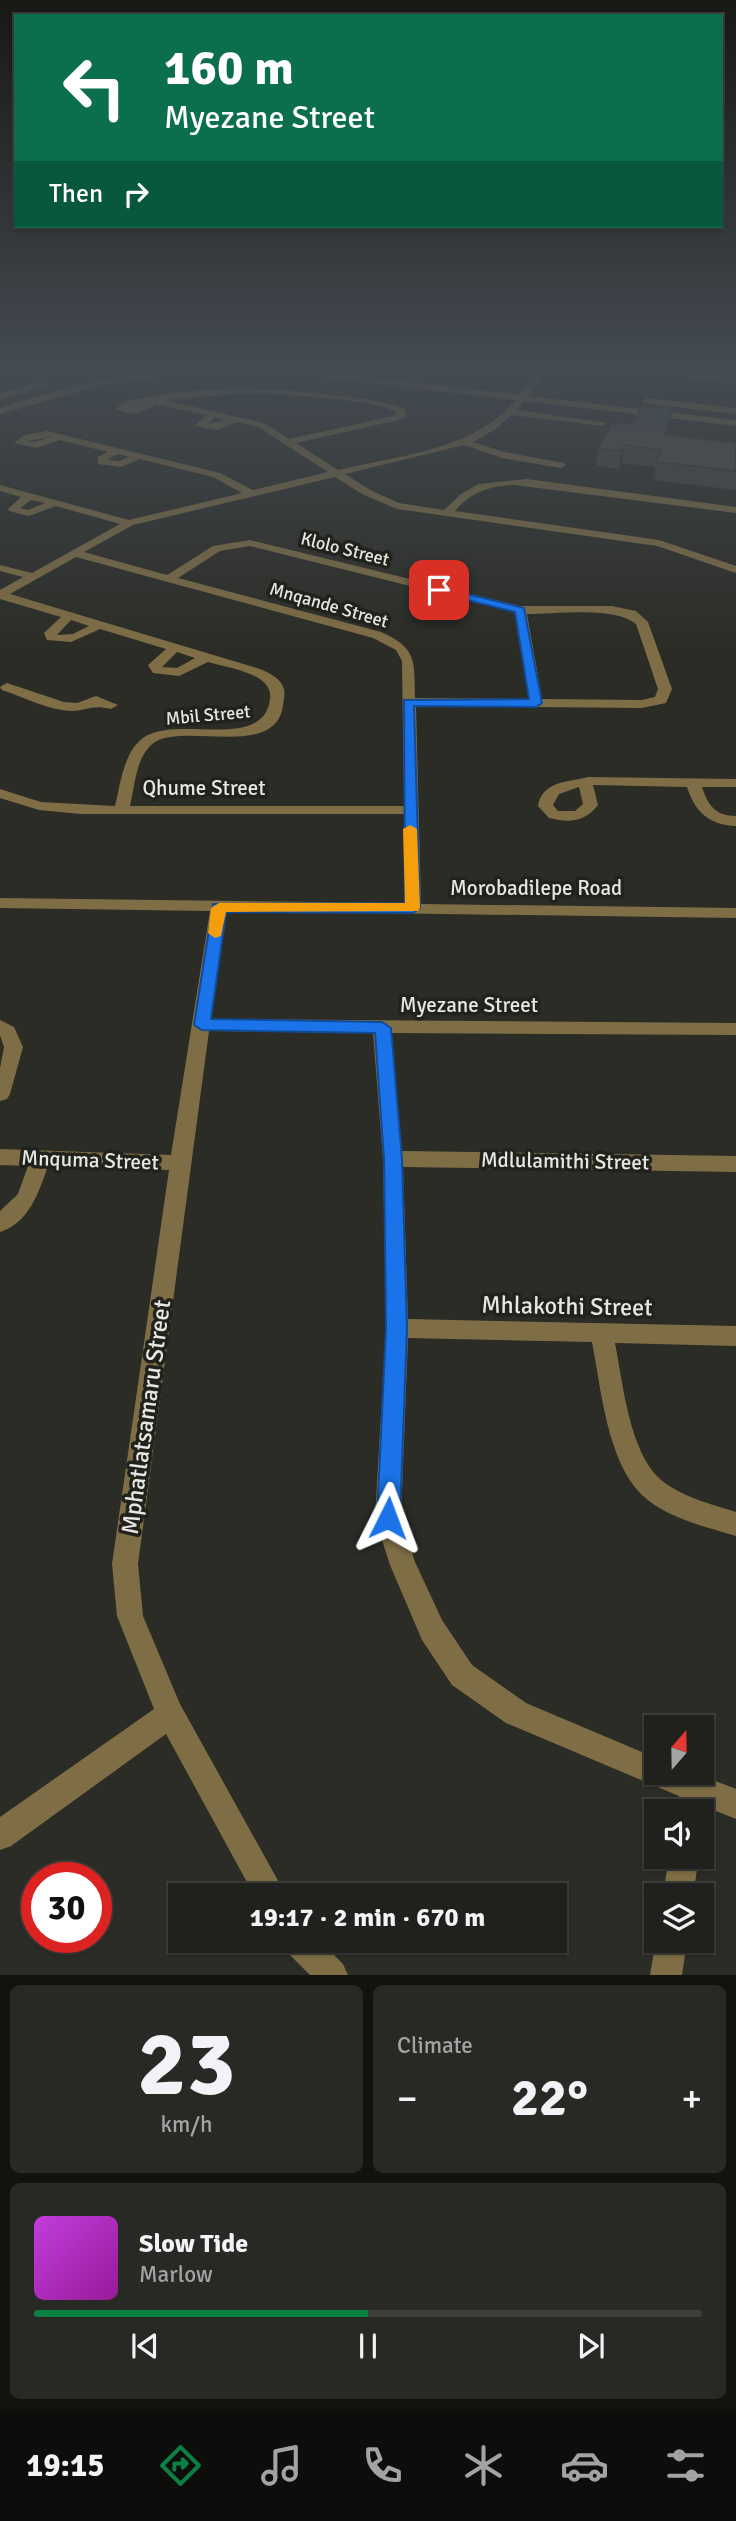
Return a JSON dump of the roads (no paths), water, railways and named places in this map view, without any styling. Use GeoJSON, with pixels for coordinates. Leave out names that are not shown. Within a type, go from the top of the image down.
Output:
{"type":"FeatureCollection","features":[{"type":"Feature","properties":{"kind":"street"},"geometry":{"type":"LineString","coordinates":[[168,463],[223,477],[251,493]]}},
{"type":"Feature","properties":{"kind":"street"},"geometry":{"type":"LineString","coordinates":[[319,463],[382,501],[447,513],[660,543],[736,570]]}},
{"type":"Feature","properties":{"kind":"street"},"geometry":{"type":"LineString","coordinates":[[0,595],[130,523],[379,463]]}},
{"type":"Feature","properties":{"kind":"street"},"geometry":{"type":"LineString","coordinates":[[550,463],[561,465]]}},
{"type":"Feature","properties":{"kind":"street"},"geometry":{"type":"LineString","coordinates":[[447,513],[462,495],[475,489],[507,482],[527,482],[736,510]]}},
{"type":"Feature","properties":{"kind":"street"},"geometry":{"type":"LineString","coordinates":[[0,488],[130,523]]}},
{"type":"Feature","properties":{"kind":"street"},"geometry":{"type":"LineString","coordinates":[[30,496],[13,509],[29,513],[55,503]]}},
{"type":"Feature","properties":{"kind":"street","name":"Klolo Street"},"geometry":{"type":"LineString","coordinates":[[169,578],[217,548],[250,543],[520,610],[612,610],[632,614],[642,622],[666,689],[661,700],[642,704],[536,703]]}},
{"type":"Feature","properties":{"kind":"street","name":"Mnqande Street"},"geometry":{"type":"LineString","coordinates":[[74,553],[377,635],[395,643],[405,652],[408,661],[413,908]]}},
{"type":"Feature","properties":{"kind":"street"},"geometry":{"type":"LineString","coordinates":[[0,568],[31,576]]}},
{"type":"Feature","properties":{"kind":"street","name":"Mbil Street"},"geometry":{"type":"LineString","coordinates":[[0,595],[255,671],[271,679],[278,689],[277,712],[273,721],[257,730],[237,733],[173,732],[153,738],[137,751],[122,808]]}},
{"type":"Feature","properties":{"kind":"street"},"geometry":{"type":"LineString","coordinates":[[408,702],[536,703],[520,610]]}},
{"type":"Feature","properties":{"kind":"street"},"geometry":{"type":"LineString","coordinates":[[71,615],[54,627],[50,633],[51,637],[70,640],[82,637],[100,624]]}},
{"type":"Feature","properties":{"kind":"street"},"geometry":{"type":"LineString","coordinates":[[176,647],[154,665],[158,670],[179,672],[207,657]]}},
{"type":"Feature","properties":{"kind":"street"},"geometry":{"type":"LineString","coordinates":[[7,687],[62,706],[79,707],[96,700],[111,705]]}},
{"type":"Feature","properties":{"kind":"street"},"geometry":{"type":"LineString","coordinates":[[585,782],[736,783]]}},
{"type":"Feature","properties":{"kind":"street"},"geometry":{"type":"LineString","coordinates":[[693,782],[700,806],[707,814],[718,819],[736,821]]}},
{"type":"Feature","properties":{"kind":"street","name":"Qhume Street"},"geometry":{"type":"LineString","coordinates":[[0,793],[39,806],[81,810],[410,810]]}},
{"type":"Feature","properties":{"kind":"street","name":"Morobadilepe Road"},"geometry":{"type":"LineString","coordinates":[[0,903],[736,913]]}},
{"type":"Feature","properties":{"kind":"street","name":"Mphatlatsamaru Street"},"geometry":{"type":"LineString","coordinates":[[219,908],[180,1163],[125,1564],[130,1616],[170,1714],[264,1883]]}},
{"type":"Feature","properties":{"kind":"street","name":"Myezane Street"},"geometry":{"type":"LineString","coordinates":[[202,1025],[736,1029]]}},
{"type":"Feature","properties":{"kind":"street"},"geometry":{"type":"LineString","coordinates":[[0,1026],[13,1037],[15,1047],[0,1094]]}},
{"type":"Feature","properties":{"kind":"street"},"geometry":{"type":"LineString","coordinates":[[382,1028],[393,1159],[397,1328],[388,1518],[403,1565],[432,1630],[462,1675],[516,1713],[644,1767]]}},
{"type":"Feature","properties":{"kind":"street","name":"Mnquma Street"},"geometry":{"type":"LineString","coordinates":[[0,1157],[180,1163]]}},
{"type":"Feature","properties":{"kind":"street"},"geometry":{"type":"LineString","coordinates":[[0,1224],[27,1198],[40,1158]]}},
{"type":"Feature","properties":{"kind":"street","name":"Mdlulamithi Street"},"geometry":{"type":"LineString","coordinates":[[393,1159],[736,1164]]}},
{"type":"Feature","properties":{"kind":"street","name":"Mhlakothi Street"},"geometry":{"type":"LineString","coordinates":[[397,1328],[736,1336]]}},
{"type":"Feature","properties":{"kind":"street"},"geometry":{"type":"LineString","coordinates":[[602,1334],[630,1460],[652,1488],[695,1511],[736,1524]]}},
{"type":"Feature","properties":{"kind":"street"},"geometry":{"type":"LineString","coordinates":[[0,1835],[170,1714]]}},
{"type":"Feature","properties":{"kind":"street"},"geometry":{"type":"LineString","coordinates":[[674,1785],[693,1799]]}},
{"type":"Feature","properties":{"kind":"street"},"geometry":{"type":"LineString","coordinates":[[714,1801],[736,1804]]}},
{"type":"Feature","properties":{"kind":"street"},"geometry":{"type":"LineString","coordinates":[[310,1953],[332,1975]]}},
{"type":"Feature","properties":{"kind":"street"},"geometry":{"type":"LineString","coordinates":[[666,1975],[669,1953]]}}]}
